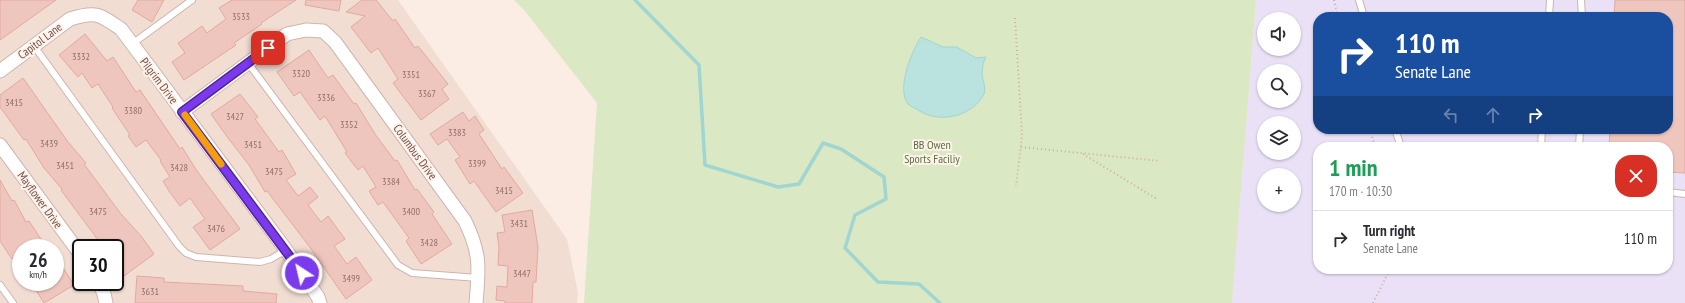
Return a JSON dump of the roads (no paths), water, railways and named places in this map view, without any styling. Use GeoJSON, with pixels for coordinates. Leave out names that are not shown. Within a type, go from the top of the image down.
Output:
{"type":"FeatureCollection","features":[{"type":"Feature","properties":{"kind":"street","name":"Pilgrim Drive"},"geometry":{"type":"LineString","coordinates":[[82,15],[100,15],[120,29],[286,250],[318,297],[320,303]]}},
{"type":"Feature","properties":{"kind":"street","name":"Capitol Lane"},"geometry":{"type":"LineString","coordinates":[[0,71],[70,19],[82,15]]}},
{"type":"Feature","properties":{"kind":"street","name":"Columbus Drive"},"geometry":{"type":"LineString","coordinates":[[248,63],[287,34],[306,30],[323,31],[335,42],[465,221],[473,238],[478,257],[476,303]]}},
{"type":"Feature","properties":{"kind":"street"},"geometry":{"type":"LineString","coordinates":[[182,112],[248,63]]}},
{"type":"Feature","properties":{"kind":"street","name":"Mayflower Drive"},"geometry":{"type":"LineString","coordinates":[[0,145],[72,243]]}},
{"type":"Feature","properties":{"kind":"street"},"geometry":{"type":"LineString","coordinates":[[103,291],[106,303]]}},
{"type":"Feature","properties":{"kind":"lane"},"geometry":{"type":"LineString","coordinates":[[132,44],[192,0]]}},
{"type":"Feature","properties":{"kind":"lane"},"geometry":{"type":"LineString","coordinates":[[1359,0],[1363,12]]}},
{"type":"Feature","properties":{"kind":"lane"},"geometry":{"type":"LineString","coordinates":[[1549,12],[1550,0]]}},
{"type":"Feature","properties":{"kind":"lane"},"geometry":{"type":"LineString","coordinates":[[1580,0],[1581,12]]}},
{"type":"Feature","properties":{"kind":"lane"},"geometry":{"type":"LineString","coordinates":[[34,46],[179,246],[186,253],[196,257],[260,262],[271,259],[286,250]]}},
{"type":"Feature","properties":{"kind":"lane"},"geometry":{"type":"LineString","coordinates":[[248,63],[398,265],[412,273],[478,278]]}},
{"type":"Feature","properties":{"kind":"lane"},"geometry":{"type":"LineString","coordinates":[[1673,193],[1685,194]]}},
{"type":"Feature","properties":{"kind":"lane"},"geometry":{"type":"LineString","coordinates":[[0,285],[13,303]]}},
{"type":"Feature","properties":{"kind":"water"},"geometry":{"type":"Polygon","coordinates":[[[921,37],[943,47],[957,47],[976,58],[986,57],[983,63],[982,72],[985,88],[984,93],[977,103],[970,109],[954,116],[935,117],[926,114],[908,104],[905,97],[904,79],[913,51],[921,37]]]}},
{"type":"Feature","properties":{"kind":"waterway"},"geometry":{"type":"LineString","coordinates":[[635,0],[699,65],[705,165],[778,187],[799,184],[823,143],[841,149],[884,177],[886,199],[855,215],[845,248],[878,282],[919,284],[940,303]]}},
{"type":"Feature","properties":{"kind":"park label","name":"BB Owen Sports Faciliy"},"geometry":{"type":"Point","coordinates":[932,152]}}]}
